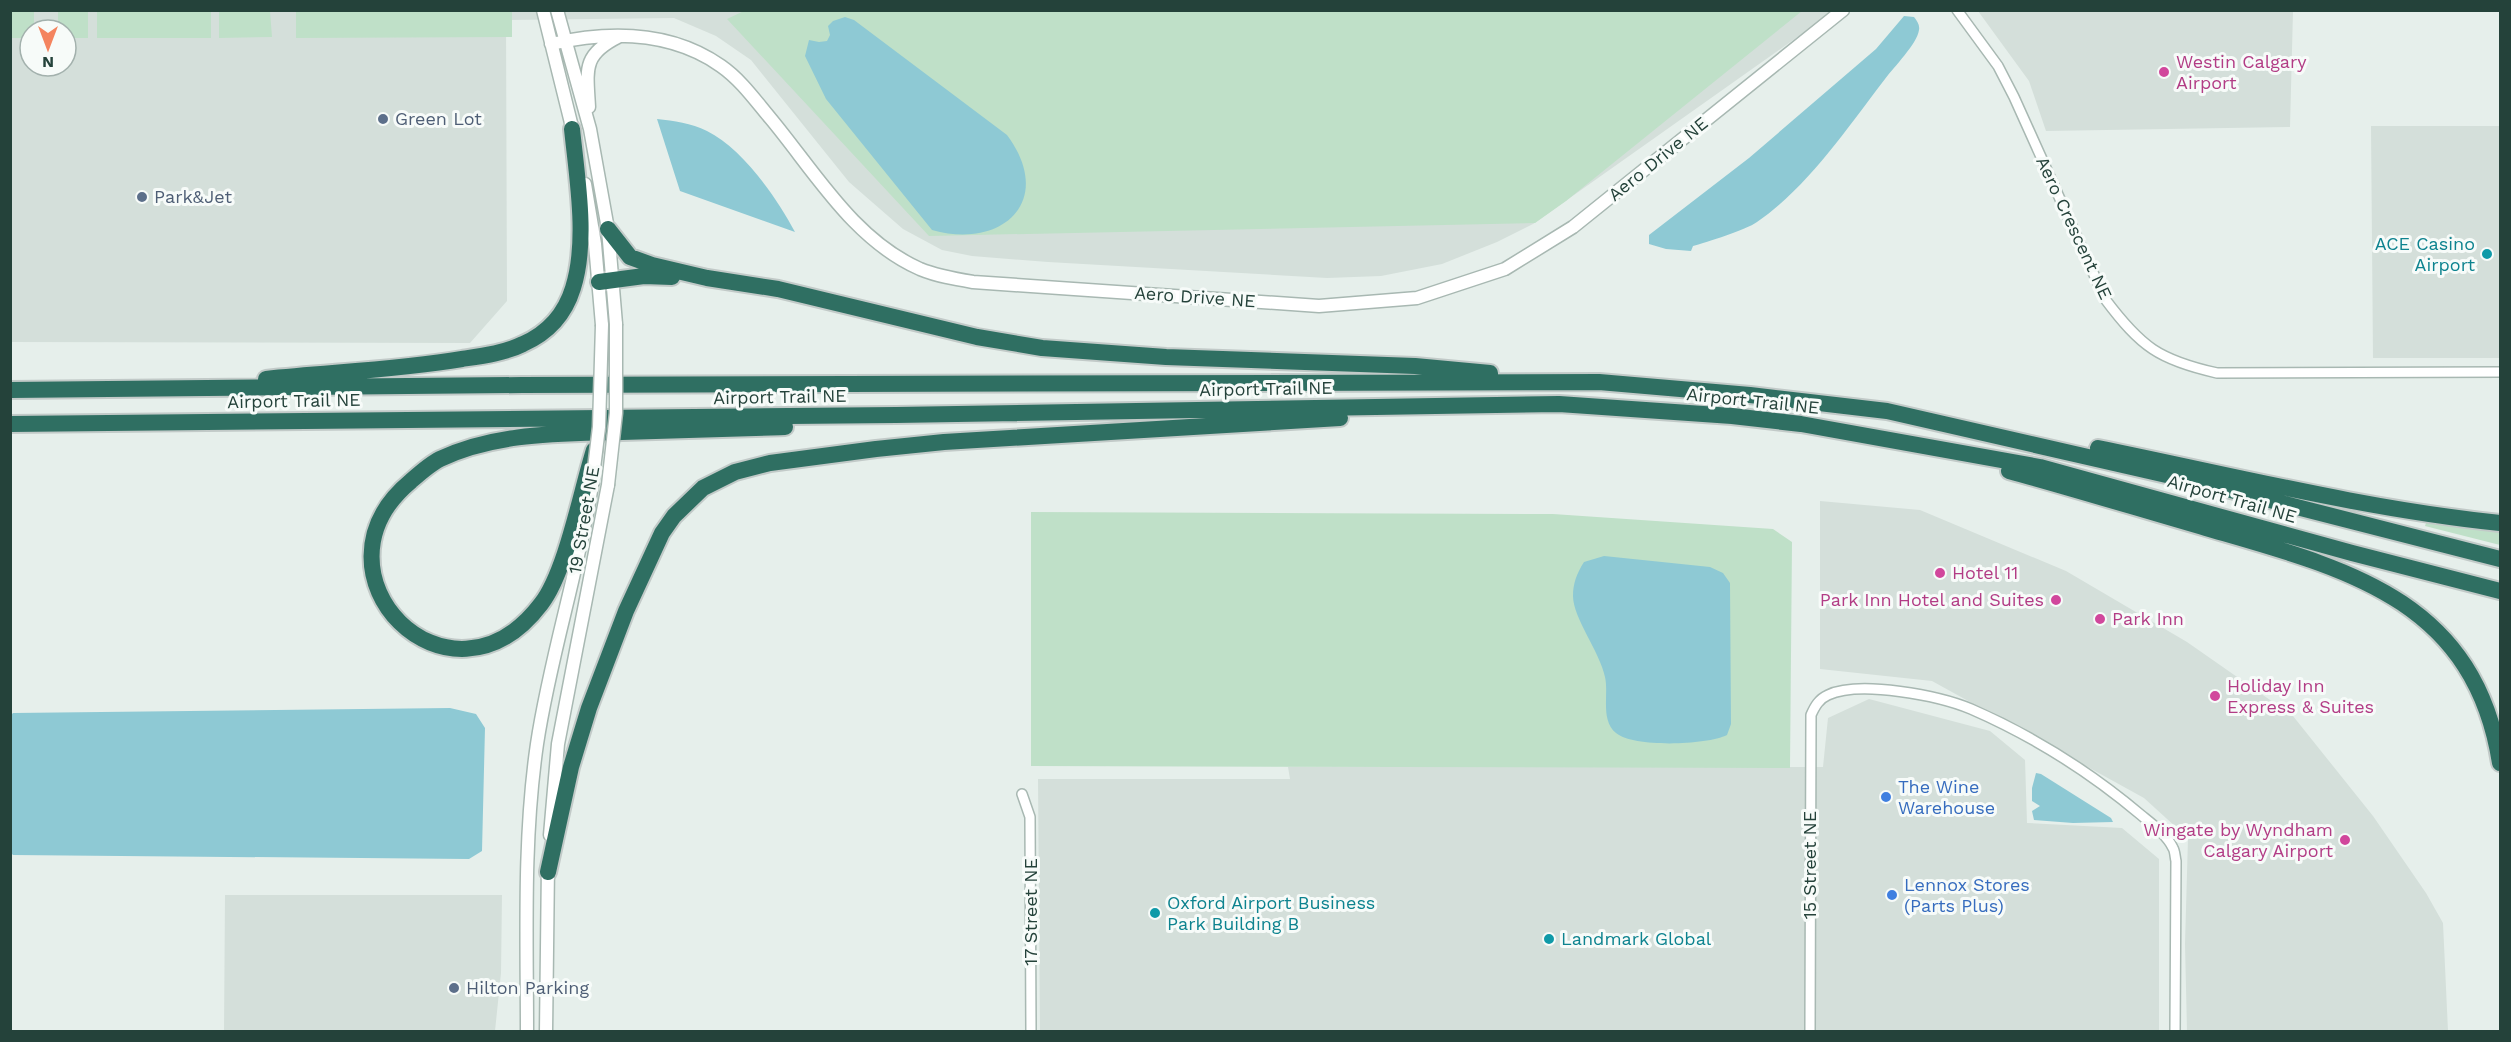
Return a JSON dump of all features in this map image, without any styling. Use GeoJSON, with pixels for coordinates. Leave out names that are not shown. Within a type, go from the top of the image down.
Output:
{"type":"FeatureCollection","features":[{"type":"Feature","properties":{"kind":"highway"},"geometry":{"type":"LineString","coordinates":[[164,390],[312,374],[397,369],[445,362],[504,351],[523,345],[541,334],[555,323],[563,312],[573,289],[577,269],[579,221],[572,129]]}},
{"type":"Feature","properties":{"kind":"highway"},"geometry":{"type":"LineString","coordinates":[[608,229],[630,256],[652,265],[707,278],[778,290],[977,337],[1042,348],[1167,357],[1415,366],[1599,382]]}},
{"type":"Feature","properties":{"kind":"highway"},"geometry":{"type":"LineString","coordinates":[[606,281],[644,276],[707,278]]}},
{"type":"Feature","properties":{"kind":"highway","name":"Airport Trail NE"},"geometry":{"type":"LineString","coordinates":[[10,390],[522,385],[1599,382],[1739,393],[1887,411],[2219,487],[2500,560]]}},
{"type":"Feature","properties":{"kind":"highway"},"geometry":{"type":"LineString","coordinates":[[548,872],[562,798],[589,708],[644,569],[662,533],[687,502],[703,488],[735,472],[770,463],[944,442],[1559,404]]}},
{"type":"Feature","properties":{"kind":"highway","name":"Airport Trail NE"},"geometry":{"type":"LineString","coordinates":[[10,424],[896,415],[1559,404],[1708,414],[1801,424],[2040,467],[2352,553],[2500,591]]}},
{"type":"Feature","properties":{"kind":"highway"},"geometry":{"type":"LineString","coordinates":[[1887,411],[2030,434],[2451,518],[2500,523]]}},
{"type":"Feature","properties":{"kind":"highway"},"geometry":{"type":"LineString","coordinates":[[598,439],[587,485],[555,576],[543,602],[517,631],[499,640],[472,648],[436,646],[420,639],[400,624],[386,608],[378,591],[372,557],[381,517],[401,489],[438,460],[462,450],[490,442],[538,435],[789,427],[896,415]]}},
{"type":"Feature","properties":{"kind":"highway"},"geometry":{"type":"LineString","coordinates":[[10,429],[62,423]]}},
{"type":"Feature","properties":{"kind":"highway"},"geometry":{"type":"LineString","coordinates":[[1801,424],[2010,471],[2296,554],[2368,582],[2407,605],[2440,634],[2468,670],[2490,719],[2500,763]]}},
{"type":"Feature","properties":{"kind":"street","name":"19 Street NE"},"geometry":{"type":"LineString","coordinates":[[543,10],[616,324],[616,413],[608,485],[558,744],[548,872],[546,1032]]}},
{"type":"Feature","properties":{"kind":"street","name":"19 Street NE"},"geometry":{"type":"LineString","coordinates":[[557,10],[590,129],[608,229],[598,439]]}},
{"type":"Feature","properties":{"kind":"street","name":"Aero Drive NE"},"geometry":{"type":"LineString","coordinates":[[550,44],[590,36],[654,39],[687,47],[722,66],[739,80],[857,224],[882,246],[921,269],[945,277],[973,282],[1319,306],[1417,298],[1505,269],[1573,227],[1843,10]]}},
{"type":"Feature","properties":{"kind":"street","name":"Aero Crescent NE"},"geometry":{"type":"LineString","coordinates":[[1957,10],[1976,33],[2009,86],[2105,299],[2126,327],[2152,350],[2181,365],[2217,373],[2500,372]]}},
{"type":"Feature","properties":{"kind":"street"},"geometry":{"type":"LineString","coordinates":[[590,129],[587,72],[589,65],[598,48],[620,36]]}},
{"type":"Feature","properties":{"kind":"street","name":"19 Street NE"},"geometry":{"type":"LineString","coordinates":[[527,1032],[525,886],[532,778],[552,666],[579,559],[587,485]]}},
{"type":"Feature","properties":{"kind":"street","name":"15 Street NE"},"geometry":{"type":"LineString","coordinates":[[1810,1032],[1811,715],[1818,701],[1834,693],[1884,689],[1927,696],[1970,708],[2027,737],[2107,787],[2159,831],[2173,848],[2176,861],[2175,1032]]}},
{"type":"Feature","properties":{"kind":"street","name":"17 Street NE"},"geometry":{"type":"LineString","coordinates":[[1022,794],[1030,817],[1032,1032]]}},
{"type":"Feature","properties":{"kind":"street"},"geometry":{"type":"LineString","coordinates":[[516,1032],[527,1016]]}},
{"type":"Feature","properties":{"kind":"street"},"geometry":{"type":"LineString","coordinates":[[546,1018],[553,1032]]}},
{"type":"Feature","properties":{"kind":"shaded area"},"geometry":{"type":"Polygon","coordinates":[[[11,11],[1834,11],[1533,224],[1497,242],[1442,264],[1381,276],[1327,278],[1048,262],[972,256],[942,250],[903,229],[849,182],[751,60],[716,36],[674,18],[506,20],[507,301],[470,343],[11,342],[11,11]]]}},
{"type":"Feature","properties":{"kind":"shaded area"},"geometry":{"type":"Polygon","coordinates":[[[1978,11],[2293,11],[2290,127],[2046,131],[2029,81],[1978,11]]]}},
{"type":"Feature","properties":{"kind":"shaded area"},"geometry":{"type":"Polygon","coordinates":[[[2371,126],[2500,126],[2500,358],[2373,358],[2371,126]]]}},
{"type":"Feature","properties":{"kind":"shaded area"},"geometry":{"type":"Polygon","coordinates":[[[1820,501],[1920,510],[2066,571],[2187,642],[2293,716],[2373,816],[2426,893],[2443,923],[2448,1031],[2187,1031],[2185,944],[2188,838],[2144,798],[1932,681],[1820,669],[1820,501]]]}},
{"type":"Feature","properties":{"kind":"shaded area"},"geometry":{"type":"Polygon","coordinates":[[[1869,699],[1990,731],[2025,760],[2027,823],[2122,828],[2159,859],[2159,1031],[1040,1031],[1038,779],[1290,779],[1288,767],[1823,767],[1828,718],[1869,699]]]}},
{"type":"Feature","properties":{"kind":"shaded area"},"geometry":{"type":"Polygon","coordinates":[[[225,895],[502,895],[501,973],[495,1031],[224,1031],[225,895]]]}},
{"type":"Feature","properties":{"kind":"green space"},"geometry":{"type":"Polygon","coordinates":[[[746,10],[1802,11],[1566,201],[1535,223],[929,236],[727,19],[746,10]]]}},
{"type":"Feature","properties":{"kind":"green space"},"geometry":{"type":"Polygon","coordinates":[[[11,11],[34,11],[34,18],[18,18],[18,38],[11,38],[11,11]]]}},
{"type":"Feature","properties":{"kind":"green space"},"geometry":{"type":"Polygon","coordinates":[[[58,11],[88,11],[88,38],[78,38],[78,18],[58,18],[58,11]]]}},
{"type":"Feature","properties":{"kind":"green space"},"geometry":{"type":"Polygon","coordinates":[[[97,11],[211,11],[211,38],[97,38],[97,11]]]}},
{"type":"Feature","properties":{"kind":"green space"},"geometry":{"type":"Polygon","coordinates":[[[219,11],[270,11],[272,37],[219,38],[219,11]]]}},
{"type":"Feature","properties":{"kind":"green space"},"geometry":{"type":"Polygon","coordinates":[[[296,11],[512,11],[512,37],[296,38],[296,11]]]}},
{"type":"Feature","properties":{"kind":"green space"},"geometry":{"type":"Polygon","coordinates":[[[1031,512],[1553,514],[1773,529],[1792,542],[1790,768],[1031,766],[1031,512]]]}},
{"type":"Feature","properties":{"kind":"green space"},"geometry":{"type":"Polygon","coordinates":[[[2427,520],[2500,528],[2500,545],[2425,526],[2427,520]]]}},
{"type":"Feature","properties":{"kind":"water"},"geometry":{"type":"Polygon","coordinates":[[[1904,16],[1914,17],[1919,26],[1917,36],[1910,48],[1842,136],[1810,174],[1776,208],[1752,225],[1693,246],[1691,251],[1666,249],[1649,244],[1649,235],[1749,158],[1876,49],[1904,16]]]}},
{"type":"Feature","properties":{"kind":"water"},"geometry":{"type":"Polygon","coordinates":[[[845,17],[854,20],[1007,135],[1021,159],[1026,180],[1023,199],[1014,215],[999,226],[980,233],[957,234],[932,230],[826,99],[805,56],[809,40],[827,41],[830,35],[828,26],[833,21],[845,17]]]}},
{"type":"Feature","properties":{"kind":"water"},"geometry":{"type":"Polygon","coordinates":[[[657,119],[701,128],[733,149],[779,204],[795,232],[680,191],[657,119]]]}},
{"type":"Feature","properties":{"kind":"water"},"geometry":{"type":"Polygon","coordinates":[[[1604,556],[1710,567],[1723,573],[1730,583],[1731,724],[1727,735],[1688,743],[1654,743],[1625,738],[1611,728],[1607,714],[1605,677],[1577,614],[1573,596],[1576,578],[1584,562],[1604,556]]]}},
{"type":"Feature","properties":{"kind":"water"},"geometry":{"type":"Polygon","coordinates":[[[450,708],[476,714],[485,728],[482,851],[469,859],[13,855],[11,853],[10,716],[13,713],[450,708]]]}},
{"type":"Feature","properties":{"kind":"water"},"geometry":{"type":"Polygon","coordinates":[[[2036,773],[2111,818],[2113,822],[2073,823],[2034,820],[2032,811],[2040,806],[2032,801],[2032,788],[2036,773]]]}},
{"type":"Feature","properties":{"kind":"place","name":"Westin Calgary Airport"},"geometry":{"type":"Point","coordinates":[2164,72]}},
{"type":"Feature","properties":{"kind":"place","name":"Green Lot"},"geometry":{"type":"Point","coordinates":[383,119]}},
{"type":"Feature","properties":{"kind":"place","name":"Park&Jet"},"geometry":{"type":"Point","coordinates":[142,197]}},
{"type":"Feature","properties":{"kind":"place","name":"ACE Casino Airport"},"geometry":{"type":"Point","coordinates":[2487,254]}},
{"type":"Feature","properties":{"kind":"place","name":"Hotel 11"},"geometry":{"type":"Point","coordinates":[1940,573]}},
{"type":"Feature","properties":{"kind":"place","name":"Park Inn Hotel and Suites"},"geometry":{"type":"Point","coordinates":[2056,600]}},
{"type":"Feature","properties":{"kind":"place","name":"Park Inn"},"geometry":{"type":"Point","coordinates":[2100,619]}},
{"type":"Feature","properties":{"kind":"place","name":"Holiday Inn Express & Suites"},"geometry":{"type":"Point","coordinates":[2215,696]}},
{"type":"Feature","properties":{"kind":"place","name":"The Wine Warehouse"},"geometry":{"type":"Point","coordinates":[1886,797]}},
{"type":"Feature","properties":{"kind":"place","name":"Wingate by Wyndham Calgary Airport"},"geometry":{"type":"Point","coordinates":[2345,840]}},
{"type":"Feature","properties":{"kind":"place","name":"Lennox Stores (Parts Plus)"},"geometry":{"type":"Point","coordinates":[1892,895]}},
{"type":"Feature","properties":{"kind":"place","name":"Oxford Airport Business Park Building B"},"geometry":{"type":"Point","coordinates":[1155,913]}},
{"type":"Feature","properties":{"kind":"place","name":"Landmark Global"},"geometry":{"type":"Point","coordinates":[1549,939]}},
{"type":"Feature","properties":{"kind":"place","name":"Hilton Parking"},"geometry":{"type":"Point","coordinates":[454,988]}}]}
